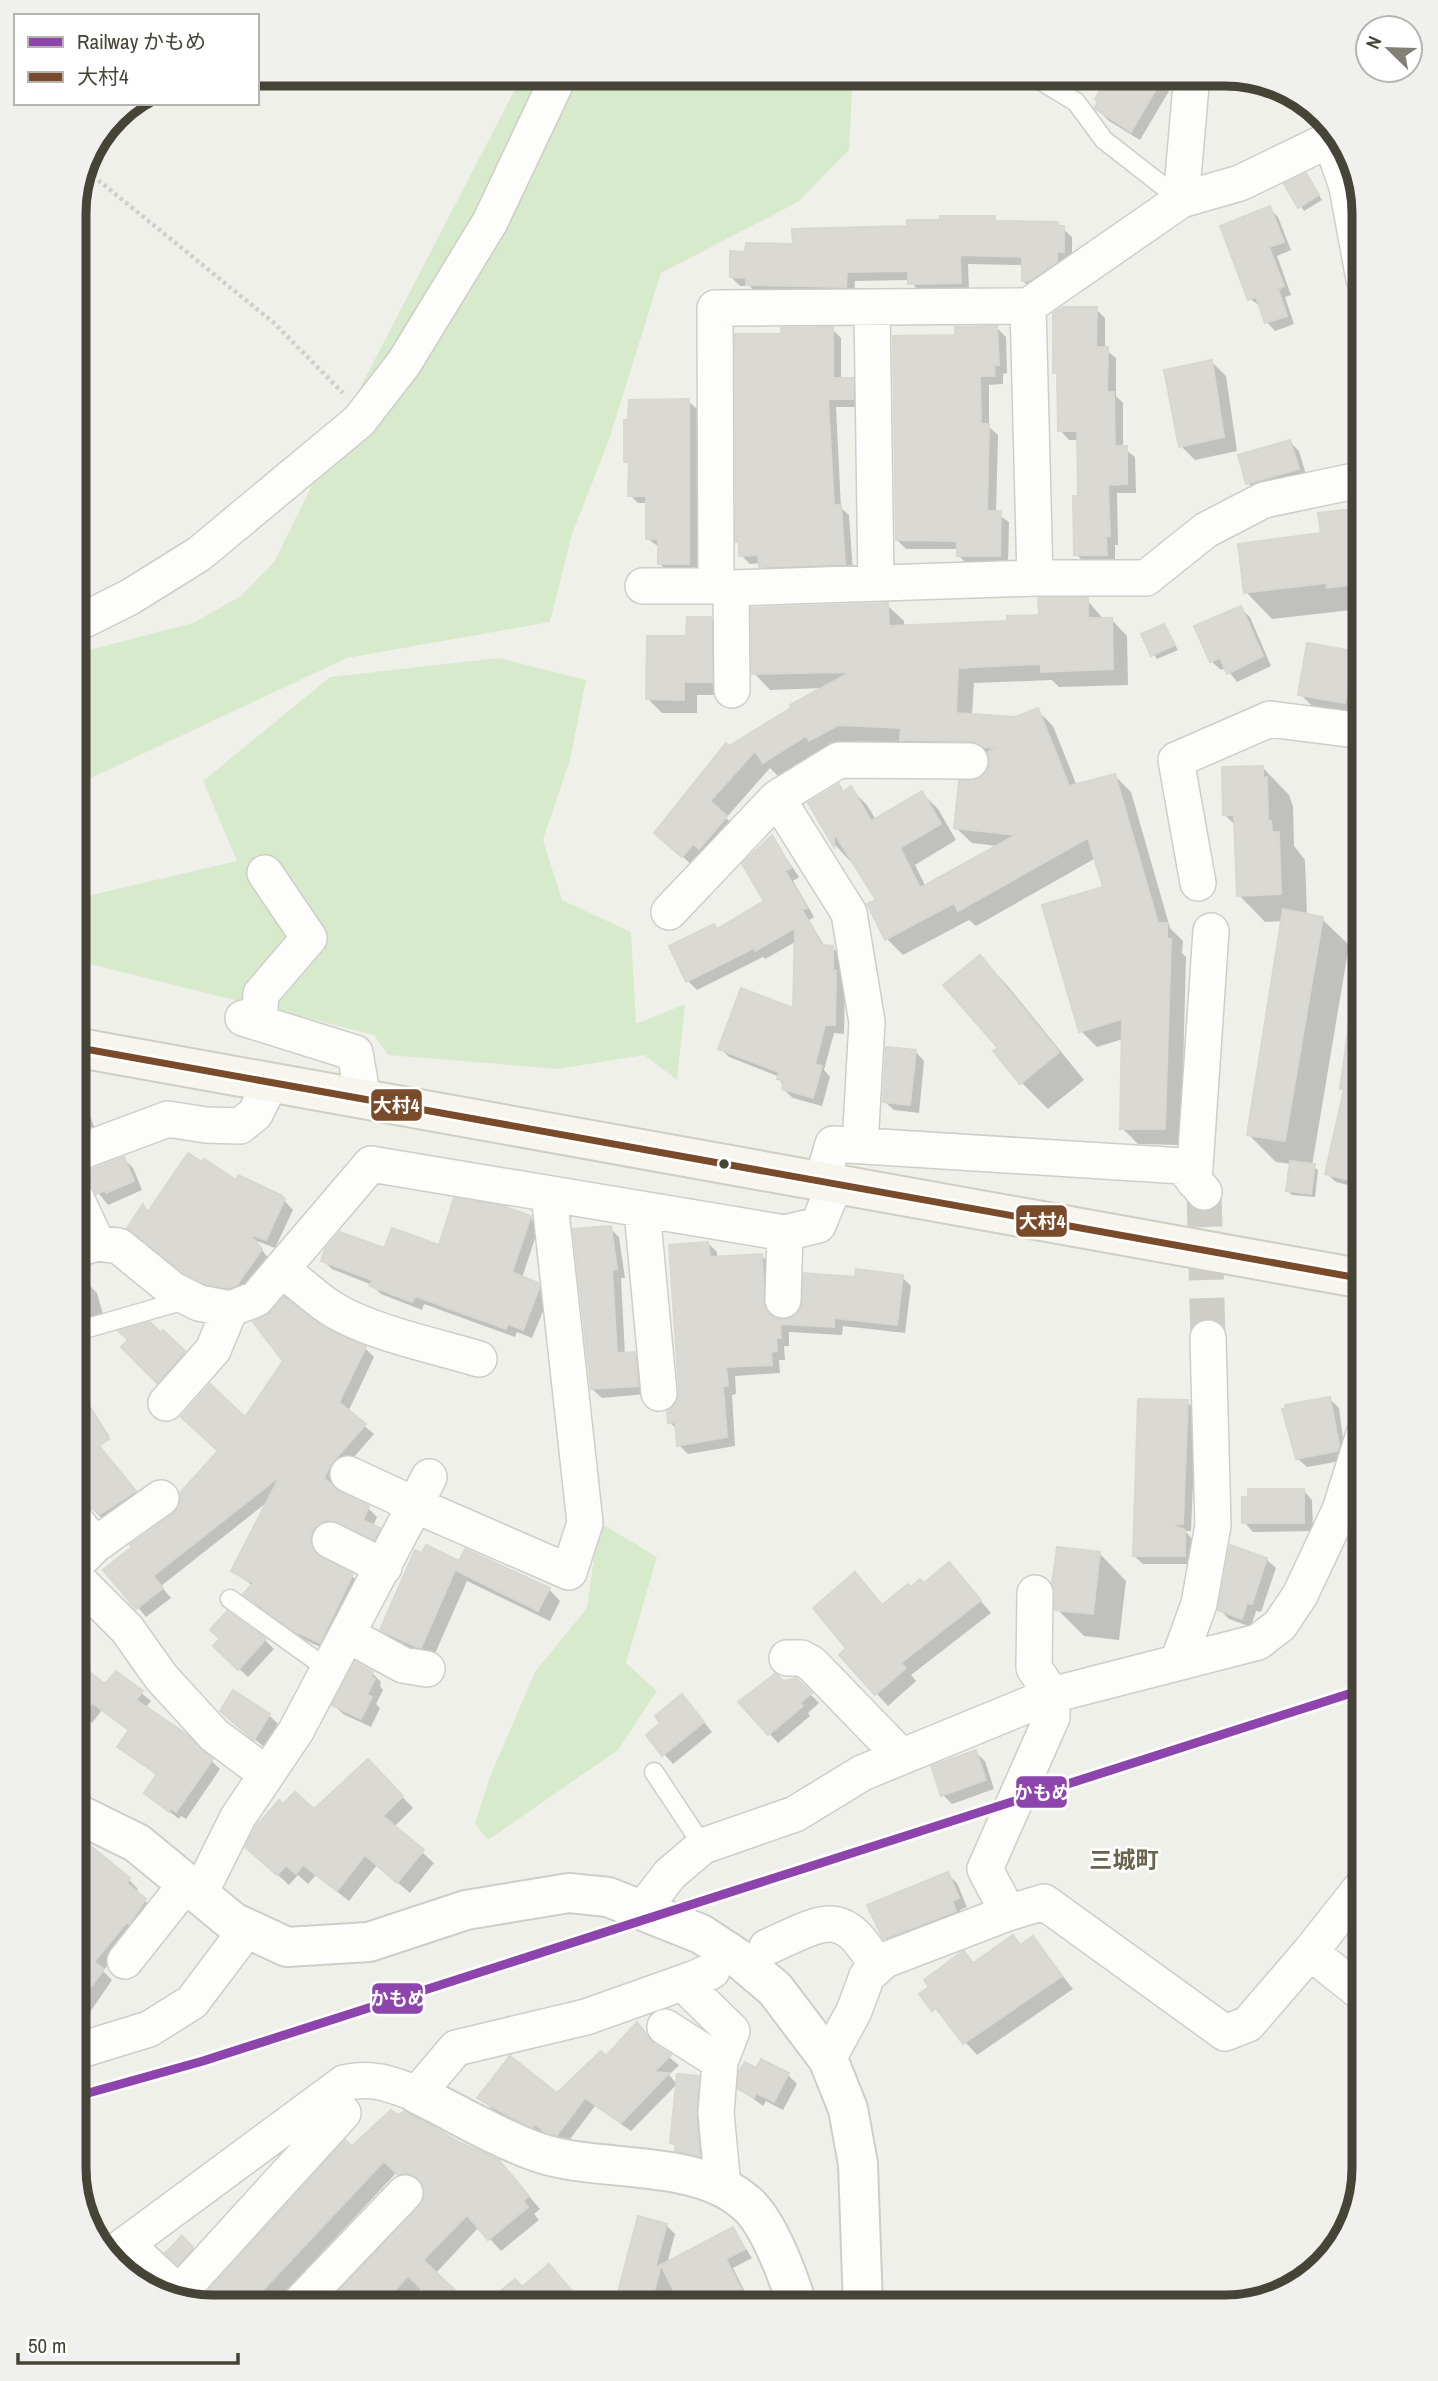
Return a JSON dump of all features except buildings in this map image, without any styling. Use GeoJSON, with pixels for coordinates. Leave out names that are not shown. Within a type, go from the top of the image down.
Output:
{"type":"FeatureCollection","features":[{"type":"Feature","properties":{"kind":"main road"},"geometry":{"type":"LineString","coordinates":[[86,1049],[1352,1277]]}},
{"type":"Feature","properties":{"kind":"street"},"geometry":{"type":"LineString","coordinates":[[86,619],[130,597],[199,554],[364,415],[404,363],[490,222],[553,86]]}},
{"type":"Feature","properties":{"kind":"street"},"geometry":{"type":"LineString","coordinates":[[1181,200],[1191,86]]}},
{"type":"Feature","properties":{"kind":"street"},"geometry":{"type":"LineString","coordinates":[[733,690],[724,587],[715,308],[1028,306],[1181,200],[1240,183],[1330,140]]}},
{"type":"Feature","properties":{"kind":"street"},"geometry":{"type":"LineString","coordinates":[[1339,155],[1352,214]]}},
{"type":"Feature","properties":{"kind":"street"},"geometry":{"type":"LineString","coordinates":[[1028,306],[1035,578]]}},
{"type":"Feature","properties":{"kind":"street"},"geometry":{"type":"LineString","coordinates":[[872,307],[876,582]]}},
{"type":"Feature","properties":{"kind":"street"},"geometry":{"type":"LineString","coordinates":[[643,586],[724,587],[1035,578],[1146,578],[1206,530],[1264,500],[1352,482]]}},
{"type":"Feature","properties":{"kind":"street"},"geometry":{"type":"LineString","coordinates":[[1198,883],[1176,760],[1270,719],[1352,729]]}},
{"type":"Feature","properties":{"kind":"street"},"geometry":{"type":"LineString","coordinates":[[668,912],[777,798],[839,761],[970,761]]}},
{"type":"Feature","properties":{"kind":"street"},"geometry":{"type":"LineString","coordinates":[[777,798],[849,913],[867,1022],[860,1145]]}},
{"type":"Feature","properties":{"kind":"street"},"geometry":{"type":"LineString","coordinates":[[265,873],[309,937],[261,994],[251,1021],[355,1053],[363,1099]]}},
{"type":"Feature","properties":{"kind":"street"},"geometry":{"type":"LineString","coordinates":[[86,1247],[119,1246],[173,1290],[189,1298],[230,1310],[256,1299],[370,1164],[785,1233],[818,1224],[829,1182],[833,1144],[1182,1166],[1199,1187],[1210,930]]}},
{"type":"Feature","properties":{"kind":"street"},"geometry":{"type":"LineString","coordinates":[[86,1149],[168,1118],[206,1125],[240,1126],[255,1114],[271,1082]]}},
{"type":"Feature","properties":{"kind":"street"},"geometry":{"type":"LineString","coordinates":[[348,1474],[422,1491],[569,1572],[585,1523],[550,1194]]}},
{"type":"Feature","properties":{"kind":"street"},"geometry":{"type":"LineString","coordinates":[[642,1211],[659,1393]]}},
{"type":"Feature","properties":{"kind":"street"},"geometry":{"type":"LineString","coordinates":[[783,1300],[785,1233]]}},
{"type":"Feature","properties":{"kind":"street"},"geometry":{"type":"LineString","coordinates":[[281,1271],[299,1281],[334,1310],[386,1331],[479,1359]]}},
{"type":"Feature","properties":{"kind":"street"},"geometry":{"type":"LineString","coordinates":[[166,1403],[213,1350],[230,1310]]}},
{"type":"Feature","properties":{"kind":"street"},"geometry":{"type":"LineString","coordinates":[[1178,1662],[1199,1604],[1213,1525],[1208,1338]]}},
{"type":"Feature","properties":{"kind":"street"},"geometry":{"type":"LineString","coordinates":[[643,1909],[670,1874],[703,1846],[795,1814],[862,1773],[901,1756],[1052,1695],[1258,1642],[1280,1625],[1300,1595],[1340,1510],[1352,1472]]}},
{"type":"Feature","properties":{"kind":"street"},"geometry":{"type":"LineString","coordinates":[[125,1961],[193,1889],[265,1773],[296,1731],[422,1491]]}},
{"type":"Feature","properties":{"kind":"street"},"geometry":{"type":"LineString","coordinates":[[86,1541],[161,1498]]}},
{"type":"Feature","properties":{"kind":"street"},"geometry":{"type":"LineString","coordinates":[[330,1540],[384,1567]]}},
{"type":"Feature","properties":{"kind":"street"},"geometry":{"type":"LineString","coordinates":[[86,1588],[127,1629],[161,1677],[214,1735],[265,1773]]}},
{"type":"Feature","properties":{"kind":"street"},"geometry":{"type":"LineString","coordinates":[[1008,1913],[985,1869],[1052,1717],[1052,1695],[1034,1668],[1035,1593]]}},
{"type":"Feature","properties":{"kind":"street"},"geometry":{"type":"LineString","coordinates":[[348,1635],[403,1665],[427,1669]]}},
{"type":"Feature","properties":{"kind":"street"},"geometry":{"type":"LineString","coordinates":[[787,1658],[802,1658],[812,1664],[901,1756]]}},
{"type":"Feature","properties":{"kind":"street"},"geometry":{"type":"LineString","coordinates":[[86,1818],[137,1843],[233,1923],[288,1947],[369,1942],[466,1910],[569,1893],[608,1897],[701,1934],[742,1961],[775,1989],[828,2059],[848,2109],[858,2164],[863,2295]]}},
{"type":"Feature","properties":{"kind":"street"},"geometry":{"type":"LineString","coordinates":[[828,2059],[854,2011],[867,1976],[885,1960],[1044,1902],[1225,2033],[1248,2024],[1352,1899]]}},
{"type":"Feature","properties":{"kind":"street"},"geometry":{"type":"LineString","coordinates":[[767,1947],[817,1926],[839,1924],[851,1929],[863,1940],[877,1967]]}},
{"type":"Feature","properties":{"kind":"street"},"geometry":{"type":"LineString","coordinates":[[86,2048],[149,2028],[192,2002],[247,1929]]}},
{"type":"Feature","properties":{"kind":"street"},"geometry":{"type":"LineString","coordinates":[[1310,1952],[1352,1985]]}},
{"type":"Feature","properties":{"kind":"street"},"geometry":{"type":"LineString","coordinates":[[417,2094],[456,2048],[586,2017],[703,1975],[693,1993],[732,2031],[720,2062],[716,2113],[723,2188]]}},
{"type":"Feature","properties":{"kind":"street"},"geometry":{"type":"LineString","coordinates":[[665,2027],[720,2062]]}},
{"type":"Feature","properties":{"kind":"street"},"geometry":{"type":"LineString","coordinates":[[187,2293],[343,2113],[344,2083],[359,2079],[379,2080],[417,2094],[537,2152],[593,2164],[695,2178],[723,2188],[748,2204],[761,2222],[792,2295]]}},
{"type":"Feature","properties":{"kind":"street"},"geometry":{"type":"LineString","coordinates":[[169,2288],[118,2250],[343,2113]]}},
{"type":"Feature","properties":{"kind":"street"},"geometry":{"type":"LineString","coordinates":[[307,2295],[405,2193]]}},
{"type":"Feature","properties":{"kind":"lane"},"geometry":{"type":"LineString","coordinates":[[1050,86],[1076,102],[1104,141],[1181,200]]}},
{"type":"Feature","properties":{"kind":"lane"},"geometry":{"type":"LineString","coordinates":[[86,1328],[189,1298]]}},
{"type":"Feature","properties":{"kind":"lane"},"geometry":{"type":"LineString","coordinates":[[230,1599],[329,1670]]}},
{"type":"Feature","properties":{"kind":"lane"},"geometry":{"type":"LineString","coordinates":[[654,1772],[703,1846]]}},
{"type":"Feature","properties":{"kind":"path"},"geometry":{"type":"LineString","coordinates":[[92,175],[274,323],[364,415]]}},
{"type":"Feature","properties":{"kind":"green space"},"geometry":{"type":"Polygon","coordinates":[[[517,86],[852,86],[849,150],[798,202],[661,273],[609,440],[572,534],[550,622],[347,658],[86,780],[86,651],[193,623],[241,596],[274,562],[360,388],[517,86]]]}},
{"type":"Feature","properties":{"kind":"green space"},"geometry":{"type":"Polygon","coordinates":[[[499,658],[586,680],[570,760],[543,840],[562,900],[631,932],[636,1024],[685,1004],[677,1080],[644,1055],[558,1069],[388,1055],[374,1035],[86,963],[86,896],[237,861],[203,781],[330,677],[499,658]]]}},
{"type":"Feature","properties":{"kind":"green space"},"geometry":{"type":"Polygon","coordinates":[[[599,1522],[657,1557],[626,1663],[657,1691],[618,1750],[488,1840],[475,1824],[489,1779],[535,1672],[587,1608],[599,1522]]]}},
{"type":"Feature","properties":{"kind":"tunnel"},"geometry":{"type":"LineString","coordinates":[[1204,1192],[1208,1338]]}},
{"type":"Feature","properties":{"kind":"rail line","name":"かもめ"},"geometry":{"type":"LineString","coordinates":[[86,2094],[203,2061],[1352,1693]]}},
{"type":"Feature","properties":{"kind":"transit line","name":"大村4"},"geometry":{"type":"LineString","coordinates":[[86,1049],[1352,1277]]}},
{"type":"Feature","properties":{"kind":"district","name":"三城町"},"geometry":{"type":"Point","coordinates":[1124,1860]}}]}
